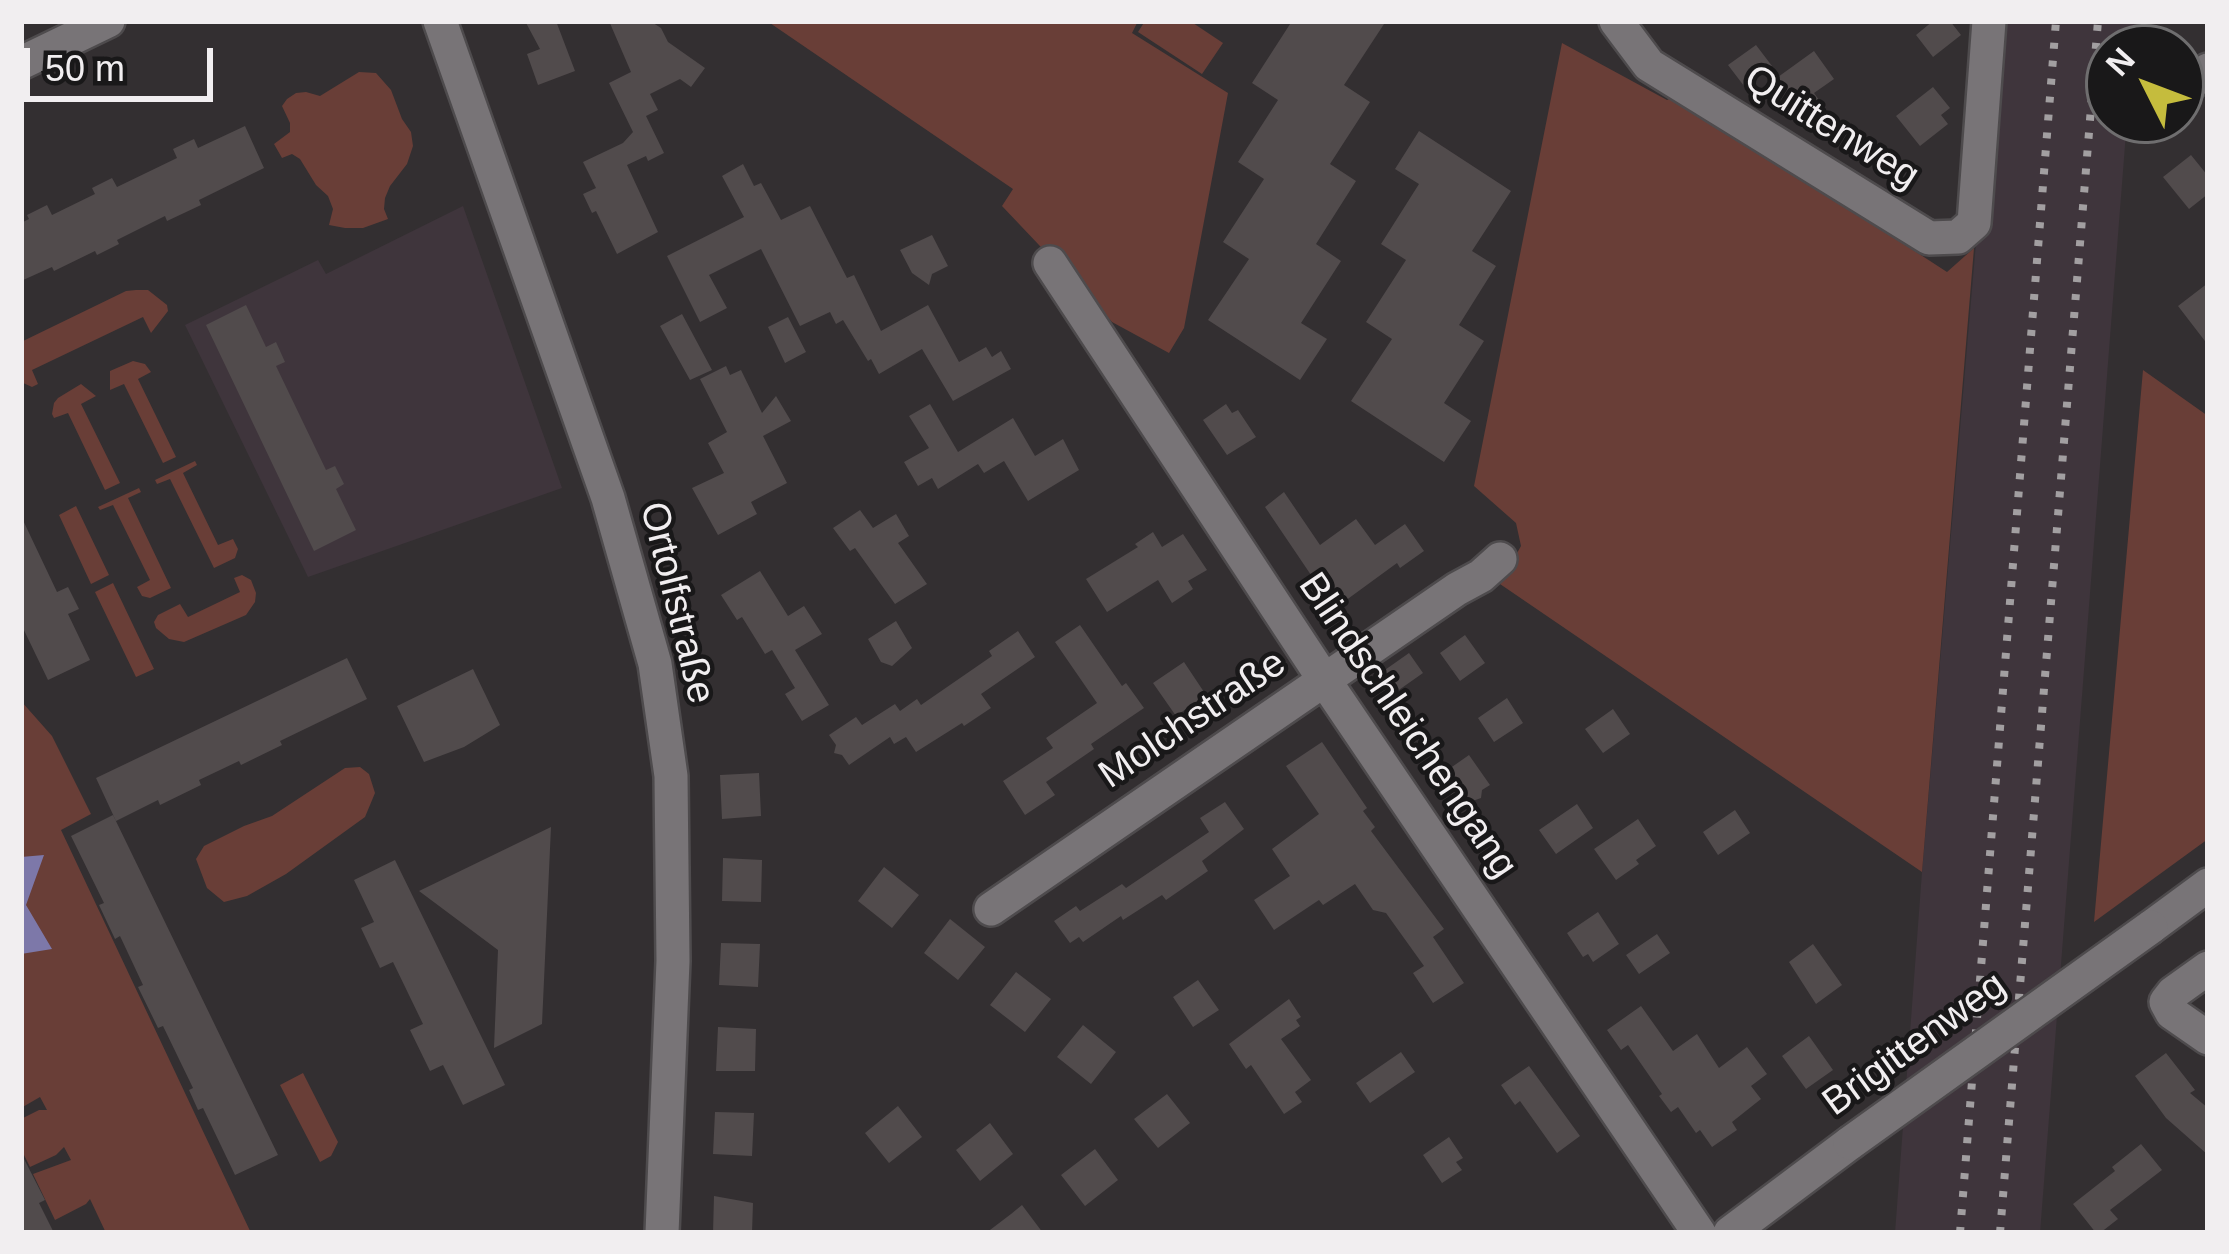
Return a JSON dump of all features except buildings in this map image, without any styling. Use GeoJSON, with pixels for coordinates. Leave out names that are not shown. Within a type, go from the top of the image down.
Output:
{"type":"FeatureCollection","features":[{"type":"Feature","properties":{"kind":"street"},"geometry":{"type":"LineString","coordinates":[[21,63],[109,21]]}},
{"type":"Feature","properties":{"kind":"street","name":"Ortolfstraße"},"geometry":{"type":"LineString","coordinates":[[440,21],[608,498],[655,664],[671,776],[673,961],[662,1233]]}},
{"type":"Feature","properties":{"kind":"street","name":"Quittenweg"},"geometry":{"type":"LineString","coordinates":[[1616,21],[1648,65],[1929,238],[1958,237],[1975,223],[1989,21]]}},
{"type":"Feature","properties":{"kind":"street","name":"Blindschleichengang"},"geometry":{"type":"LineString","coordinates":[[1050,262],[1325,681],[1699,1233]]}},
{"type":"Feature","properties":{"kind":"street","name":"Molchstraße"},"geometry":{"type":"LineString","coordinates":[[991,909],[1500,559]]}},
{"type":"Feature","properties":{"kind":"street","name":"Brigittenweg"},"geometry":{"type":"LineString","coordinates":[[1730,1233],[2208,885]]}},
{"type":"Feature","properties":{"kind":"street"},"geometry":{"type":"LineString","coordinates":[[2208,968],[2166,1002],[2172,1013],[2208,1038]]}},
{"type":"Feature","properties":{"kind":"shaded area"},"geometry":{"type":"Polygon","coordinates":[[[767,21],[1138,21],[1132,33],[1228,93],[1184,328],[1169,353],[1112,322],[1002,206],[1013,189],[767,21]]]}},
{"type":"Feature","properties":{"kind":"shaded area"},"geometry":{"type":"Polygon","coordinates":[[[1145,21],[1190,21],[1223,43],[1202,74],[1138,32],[1145,21]]]}},
{"type":"Feature","properties":{"kind":"shaded area"},"geometry":{"type":"Polygon","coordinates":[[[1995,21],[2135,21],[2085,24],[2085,144],[2125,144],[2040,1233],[1895,1233],[1995,21]]]}},
{"type":"Feature","properties":{"kind":"shaded area"},"geometry":{"type":"Polygon","coordinates":[[[1562,43],[1667,100],[1681,93],[1883,223],[1890,235],[1947,272],[1974,248],[1922,872],[1500,584],[1521,546],[1516,523],[1474,486],[1562,43]]]}},
{"type":"Feature","properties":{"kind":"shaded area"},"geometry":{"type":"Polygon","coordinates":[[[359,72],[376,73],[391,90],[413,146],[385,198],[388,219],[363,228],[345,228],[329,225],[333,209],[328,196],[300,159],[292,154],[282,158],[274,144],[290,132],[282,106],[287,99],[306,92],[320,96],[359,72]]]}},
{"type":"Feature","properties":{"kind":"shaded area"},"geometry":{"type":"Polygon","coordinates":[[[463,206],[562,488],[308,577],[185,325],[318,260],[326,274],[463,206]]]}},
{"type":"Feature","properties":{"kind":"shaded area"},"geometry":{"type":"Polygon","coordinates":[[[148,290],[168,311],[151,333],[143,317],[32,370],[38,384],[32,387],[21,382],[21,342],[126,291],[148,290]]]}},
{"type":"Feature","properties":{"kind":"shaded area"},"geometry":{"type":"Polygon","coordinates":[[[133,361],[145,364],[151,372],[138,379],[176,457],[163,463],[124,384],[110,390],[110,371],[133,361]]]}},
{"type":"Feature","properties":{"kind":"shaded area"},"geometry":{"type":"Polygon","coordinates":[[[2143,370],[2208,416],[2208,839],[2094,922],[2143,370]]]}},
{"type":"Feature","properties":{"kind":"shaded area"},"geometry":{"type":"Polygon","coordinates":[[[81,384],[96,396],[81,404],[120,483],[105,490],[68,413],[54,418],[52,414],[58,398],[81,384]]]}},
{"type":"Feature","properties":{"kind":"shaded area"},"geometry":{"type":"Polygon","coordinates":[[[195,461],[197,465],[183,473],[218,545],[233,539],[238,549],[235,558],[214,568],[170,479],[157,484],[155,480],[195,461]]]}},
{"type":"Feature","properties":{"kind":"shaded area"},"geometry":{"type":"Polygon","coordinates":[[[139,488],[141,492],[128,498],[171,588],[150,598],[142,596],[137,587],[150,580],[113,505],[98,507],[139,488]]]}},
{"type":"Feature","properties":{"kind":"shaded area"},"geometry":{"type":"Polygon","coordinates":[[[76,506],[109,575],[91,584],[59,515],[76,506]]]}},
{"type":"Feature","properties":{"kind":"shaded area"},"geometry":{"type":"Polygon","coordinates":[[[242,575],[251,580],[256,593],[246,615],[184,642],[169,639],[156,628],[158,615],[180,604],[188,617],[240,592],[234,578],[242,575]]]}},
{"type":"Feature","properties":{"kind":"shaded area"},"geometry":{"type":"Polygon","coordinates":[[[113,583],[154,669],[136,677],[95,592],[113,583]]]}},
{"type":"Feature","properties":{"kind":"shaded area"},"geometry":{"type":"Polygon","coordinates":[[[21,701],[52,736],[91,814],[61,830],[251,1233],[106,1233],[90,1199],[55,1220],[33,1174],[71,1160],[64,1147],[30,1167],[21,1149],[21,1119],[47,1110],[40,1097],[21,1108],[21,701]]]}},
{"type":"Feature","properties":{"kind":"shaded area"},"geometry":{"type":"Polygon","coordinates":[[[360,767],[369,774],[375,793],[365,817],[247,896],[224,902],[207,888],[196,859],[204,846],[272,816],[345,768],[360,767]]]}},
{"type":"Feature","properties":{"kind":"shaded area"},"geometry":{"type":"Polygon","coordinates":[[[44,855],[26,905],[52,949],[21,954],[21,857],[44,855]]]}},
{"type":"Feature","properties":{"kind":"shaded area"},"geometry":{"type":"Polygon","coordinates":[[[303,1073],[338,1142],[331,1156],[320,1162],[280,1085],[303,1073]]]}},
{"type":"Feature","properties":{"kind":"railway"},"geometry":{"type":"LineString","coordinates":[[1960,1233],[2056,21]]}},
{"type":"Feature","properties":{"kind":"railway"},"geometry":{"type":"LineString","coordinates":[[2000,1233],[2098,21]]}}]}
